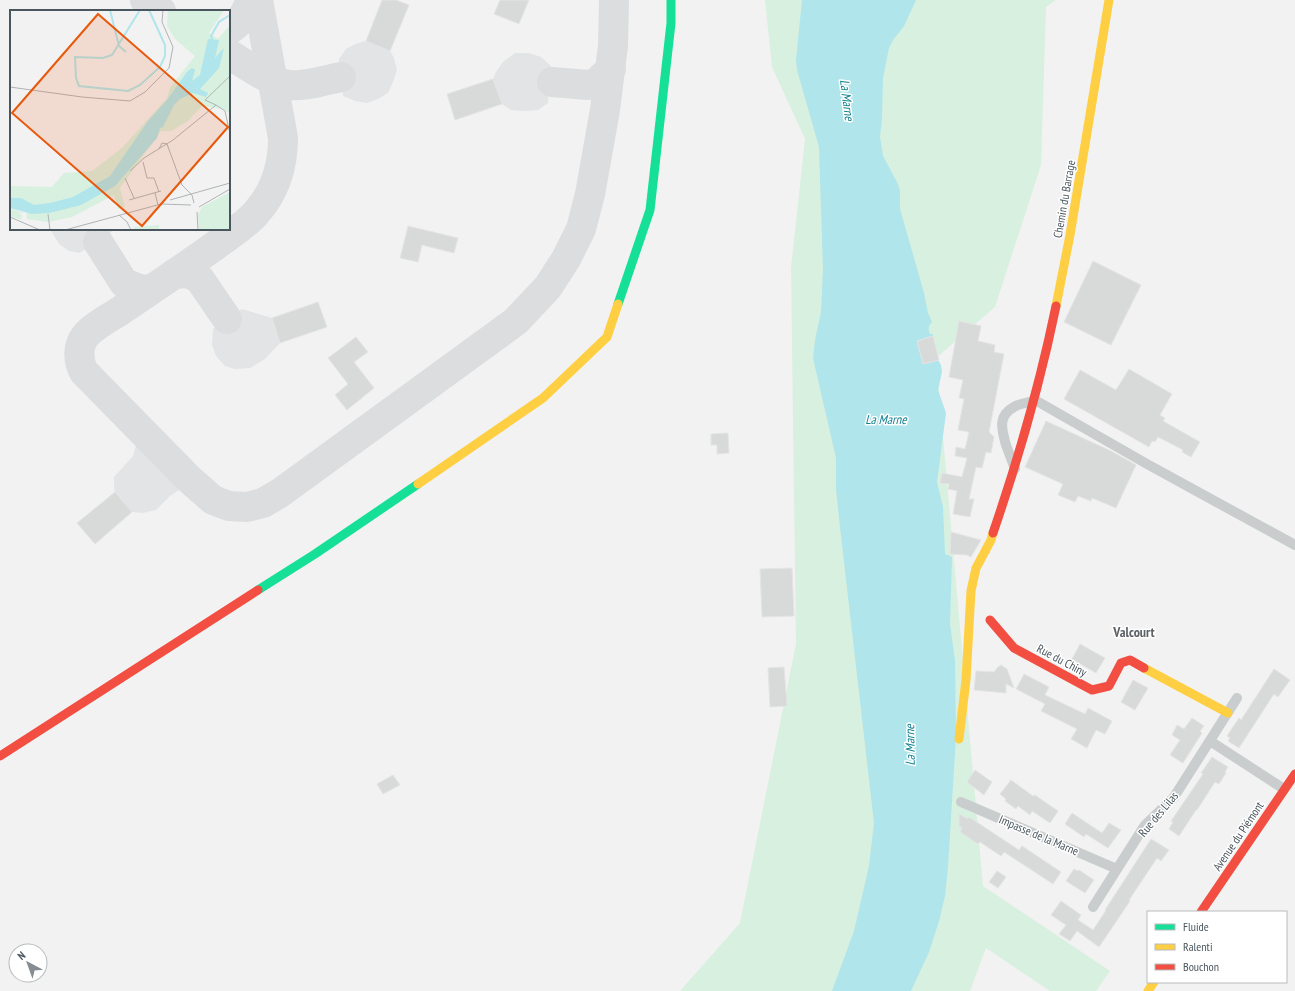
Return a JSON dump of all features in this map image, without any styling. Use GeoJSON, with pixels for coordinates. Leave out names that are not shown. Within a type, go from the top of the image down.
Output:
{"type":"FeatureCollection","features":[{"type":"Feature","properties":{"kind":"street"},"geometry":{"type":"LineString","coordinates":[[0,756],[315,554],[543,398],[607,337],[650,210],[671,23],[671,0]]}},
{"type":"Feature","properties":{"kind":"street","name":"Chemin du Barrage"},"geometry":{"type":"LineString","coordinates":[[959,739],[966,680],[971,591],[976,568],[990,540],[1015,469],[1035,400],[1048,346],[1070,235],[1109,0]]}},
{"type":"Feature","properties":{"kind":"street"},"geometry":{"type":"LineString","coordinates":[[1015,469],[1001,428],[1002,420],[1014,407],[1019,404],[1028,403],[1035,400],[1154,468],[1295,545]]}},
{"type":"Feature","properties":{"kind":"street","name":"Rue du Chiny"},"geometry":{"type":"LineString","coordinates":[[990,620],[1014,648],[1092,690],[1109,686],[1121,663],[1130,660],[1228,713]]}},
{"type":"Feature","properties":{"kind":"street","name":"Rue des Lilas"},"geometry":{"type":"LineString","coordinates":[[1093,907],[1145,825],[1174,797],[1237,698]]}},
{"type":"Feature","properties":{"kind":"street"},"geometry":{"type":"LineString","coordinates":[[1210,741],[1284,789]]}},
{"type":"Feature","properties":{"kind":"street","name":"Avenue du Piémont"},"geometry":{"type":"LineString","coordinates":[[1202,911],[1295,774]]}},
{"type":"Feature","properties":{"kind":"street","name":"Impasse de la Marne"},"geometry":{"type":"LineString","coordinates":[[961,802],[1117,868]]}},
{"type":"Feature","properties":{"kind":"shaded area"},"geometry":{"type":"Polygon","coordinates":[[[366,41],[390,51],[394,58],[397,70],[388,93],[367,103],[355,101],[343,96],[339,59],[346,49],[355,44],[366,41]]]}},
{"type":"Feature","properties":{"kind":"shaded area"},"geometry":{"type":"Polygon","coordinates":[[[515,53],[529,53],[541,57],[551,66],[548,103],[538,110],[511,110],[502,104],[493,79],[503,62],[515,53]]]}},
{"type":"Feature","properties":{"kind":"shaded area"},"geometry":{"type":"Polygon","coordinates":[[[51,230],[113,230],[98,242],[79,253],[69,251],[59,244],[51,230]]]}},
{"type":"Feature","properties":{"kind":"shaded area"},"geometry":{"type":"Polygon","coordinates":[[[242,309],[272,318],[280,343],[265,359],[250,368],[235,369],[225,366],[216,356],[212,345],[213,329],[242,309]]]}},
{"type":"Feature","properties":{"kind":"shaded area"},"geometry":{"type":"Polygon","coordinates":[[[138,439],[189,490],[179,490],[170,496],[156,510],[143,513],[132,512],[115,492],[114,486],[114,477],[133,456],[138,439]]]}},
{"type":"Feature","properties":{"kind":"green space"},"geometry":{"type":"Polygon","coordinates":[[[765,0],[1056,0],[1046,7],[1041,165],[995,307],[936,358],[983,886],[1110,971],[1096,991],[1050,991],[986,948],[970,991],[680,991],[740,923],[796,644],[791,268],[805,139],[772,67],[765,0]]]}},
{"type":"Feature","properties":{"kind":"water","name":"La Marne"},"geometry":{"type":"Polygon","coordinates":[[[802,0],[916,0],[904,26],[893,40],[889,48],[883,78],[880,137],[883,156],[898,184],[900,191],[900,209],[924,293],[928,313],[932,322],[929,329],[930,334],[933,334],[933,336],[917,341],[923,364],[938,360],[941,365],[942,372],[938,390],[946,413],[937,482],[943,507],[945,554],[952,557],[950,624],[955,661],[956,736],[945,896],[929,952],[911,991],[832,991],[854,931],[869,866],[874,823],[836,489],[836,458],[813,358],[821,312],[823,269],[819,147],[797,70],[796,60],[802,0]]]}},
{"type":"Feature","properties":{"kind":"building"},"geometry":{"type":"Polygon","coordinates":[[[382,0],[396,0],[409,5],[390,51],[366,41],[382,0]]]}},
{"type":"Feature","properties":{"kind":"building"},"geometry":{"type":"Polygon","coordinates":[[[500,0],[529,0],[519,24],[494,14],[500,0]]]}},
{"type":"Feature","properties":{"kind":"building"},"geometry":{"type":"Polygon","coordinates":[[[493,79],[502,104],[455,120],[447,94],[493,79]]]}},
{"type":"Feature","properties":{"kind":"building"},"geometry":{"type":"Polygon","coordinates":[[[408,226],[458,238],[454,253],[422,245],[418,262],[400,258],[408,226]]]}},
{"type":"Feature","properties":{"kind":"building"},"geometry":{"type":"Polygon","coordinates":[[[1093,261],[1141,285],[1111,345],[1064,322],[1093,261]]]}},
{"type":"Feature","properties":{"kind":"building"},"geometry":{"type":"Polygon","coordinates":[[[318,302],[327,327],[280,343],[272,318],[318,302]]]}},
{"type":"Feature","properties":{"kind":"building"},"geometry":{"type":"Polygon","coordinates":[[[959,321],[981,326],[978,341],[995,345],[994,352],[1004,354],[989,432],[994,437],[991,453],[986,452],[982,468],[976,467],[969,499],[974,499],[970,517],[953,514],[957,491],[948,489],[949,484],[940,483],[942,473],[962,477],[967,458],[955,456],[956,447],[965,449],[969,432],[958,430],[964,399],[959,398],[963,380],[949,377],[959,321]]]}},
{"type":"Feature","properties":{"kind":"building"},"geometry":{"type":"Polygon","coordinates":[[[933,336],[939,360],[923,364],[917,341],[933,336]]]}},
{"type":"Feature","properties":{"kind":"building"},"geometry":{"type":"Polygon","coordinates":[[[356,337],[368,352],[354,362],[374,388],[347,410],[335,395],[348,384],[328,358],[356,337]]]}},
{"type":"Feature","properties":{"kind":"building"},"geometry":{"type":"Polygon","coordinates":[[[1129,369],[1172,394],[1160,415],[1165,418],[1163,421],[1200,442],[1191,457],[1182,452],[1183,450],[1158,437],[1155,442],[1152,441],[1149,447],[1064,399],[1080,370],[1116,390],[1129,369]]]}},
{"type":"Feature","properties":{"kind":"building"},"geometry":{"type":"Polygon","coordinates":[[[1046,421],[1111,451],[1136,465],[1116,508],[1092,498],[1091,501],[1078,496],[1075,502],[1058,495],[1063,484],[1025,467],[1046,421]]]}},
{"type":"Feature","properties":{"kind":"building"},"geometry":{"type":"Polygon","coordinates":[[[728,433],[729,453],[717,454],[717,445],[711,445],[711,434],[728,433]]]}},
{"type":"Feature","properties":{"kind":"building"},"geometry":{"type":"Polygon","coordinates":[[[115,492],[132,512],[95,544],[77,523],[115,492]]]}},
{"type":"Feature","properties":{"kind":"building"},"geometry":{"type":"Polygon","coordinates":[[[951,532],[981,540],[971,557],[967,555],[950,554],[951,532]]]}},
{"type":"Feature","properties":{"kind":"building"},"geometry":{"type":"Polygon","coordinates":[[[792,568],[794,616],[762,617],[760,569],[792,568]]]}},
{"type":"Feature","properties":{"kind":"building"},"geometry":{"type":"Polygon","coordinates":[[[1080,644],[1105,658],[1096,673],[1072,659],[1080,644]]]}},
{"type":"Feature","properties":{"kind":"building"},"geometry":{"type":"Polygon","coordinates":[[[1001,665],[1007,669],[1014,688],[1006,684],[1006,693],[974,690],[976,671],[994,672],[1001,665]]]}},
{"type":"Feature","properties":{"kind":"building"},"geometry":{"type":"Polygon","coordinates":[[[784,667],[787,706],[770,707],[768,668],[784,667]]]}},
{"type":"Feature","properties":{"kind":"building"},"geometry":{"type":"Polygon","coordinates":[[[1274,669],[1290,680],[1278,697],[1274,694],[1239,748],[1228,741],[1230,738],[1227,736],[1239,718],[1241,720],[1274,669]]]}},
{"type":"Feature","properties":{"kind":"building"},"geometry":{"type":"Polygon","coordinates":[[[1024,674],[1049,687],[1045,695],[1085,714],[1088,708],[1112,721],[1105,734],[1096,730],[1087,748],[1071,739],[1077,729],[1041,711],[1045,704],[1016,689],[1024,674]]]}},
{"type":"Feature","properties":{"kind":"building"},"geometry":{"type":"Polygon","coordinates":[[[1133,680],[1148,688],[1135,710],[1121,702],[1133,680]]]}},
{"type":"Feature","properties":{"kind":"building"},"geometry":{"type":"Polygon","coordinates":[[[1192,718],[1204,726],[1200,731],[1202,733],[1183,763],[1170,755],[1180,740],[1172,735],[1177,725],[1184,729],[1192,718]]]}},
{"type":"Feature","properties":{"kind":"building"},"geometry":{"type":"Polygon","coordinates":[[[1212,757],[1228,767],[1225,772],[1226,773],[1219,784],[1215,782],[1179,836],[1169,829],[1173,822],[1171,821],[1203,774],[1201,773],[1212,757]]]}},
{"type":"Feature","properties":{"kind":"building"},"geometry":{"type":"Polygon","coordinates":[[[975,770],[992,782],[984,795],[967,782],[975,770]]]}},
{"type":"Feature","properties":{"kind":"building"},"geometry":{"type":"Polygon","coordinates":[[[393,775],[400,785],[383,794],[377,784],[393,775]]]}},
{"type":"Feature","properties":{"kind":"building"},"geometry":{"type":"Polygon","coordinates":[[[1011,780],[1033,796],[1035,795],[1058,811],[1050,823],[1032,811],[1030,815],[1018,806],[1016,809],[1005,801],[1006,799],[1000,794],[1011,780]]]}},
{"type":"Feature","properties":{"kind":"building"},"geometry":{"type":"Polygon","coordinates":[[[1072,813],[1102,833],[1109,823],[1121,830],[1108,848],[1086,834],[1084,837],[1065,824],[1072,813]]]}},
{"type":"Feature","properties":{"kind":"building"},"geometry":{"type":"Polygon","coordinates":[[[959,814],[968,819],[969,817],[1019,850],[1022,846],[1061,872],[1053,884],[1004,852],[1001,856],[980,842],[978,844],[960,832],[962,828],[959,826],[959,814]]]}},
{"type":"Feature","properties":{"kind":"building"},"geometry":{"type":"Polygon","coordinates":[[[1151,839],[1169,850],[1161,861],[1157,858],[1099,947],[1077,931],[1070,941],[1059,934],[1066,925],[1051,915],[1061,901],[1081,915],[1078,920],[1093,930],[1151,839]]]}},
{"type":"Feature","properties":{"kind":"building"},"geometry":{"type":"Polygon","coordinates":[[[1074,869],[1079,870],[1094,880],[1085,893],[1066,881],[1074,869]]]}},
{"type":"Feature","properties":{"kind":"building"},"geometry":{"type":"Polygon","coordinates":[[[997,871],[1006,877],[998,888],[989,882],[997,871]]]}},
{"type":"Feature","properties":{"kind":"taxiway"},"geometry":{"type":"LineString","coordinates":[[145,0],[160,10]]}},
{"type":"Feature","properties":{"kind":"taxiway"},"geometry":{"type":"LineString","coordinates":[[230,29],[240,21],[251,0]]}},
{"type":"Feature","properties":{"kind":"taxiway"},"geometry":{"type":"LineString","coordinates":[[258,0],[283,138],[281,159],[277,178],[273,187],[263,205],[252,218],[242,226],[192,262],[90,331],[83,339],[79,354],[84,372],[188,478],[213,500],[229,506],[247,507],[263,503],[280,493],[516,321],[548,287],[566,259],[581,229],[590,194],[605,110],[613,46],[614,0]]}},
{"type":"Feature","properties":{"kind":"taxiway"},"geometry":{"type":"LineString","coordinates":[[230,55],[250,68],[282,84],[308,84],[341,77]]}},
{"type":"Feature","properties":{"kind":"taxiway"},"geometry":{"type":"LineString","coordinates":[[552,82],[588,85],[596,83],[611,69]]}},
{"type":"Feature","properties":{"kind":"taxiway"},"geometry":{"type":"LineString","coordinates":[[98,242],[124,283],[142,290],[151,289]]}},
{"type":"Feature","properties":{"kind":"taxiway"},"geometry":{"type":"LineString","coordinates":[[174,274],[188,273],[199,278],[227,319]]}},
{"type":"Feature","properties":{"kind":"traffic: fast"},"geometry":{"type":"LineString","coordinates":[[618,304],[650,210],[671,23],[671,0]]}},
{"type":"Feature","properties":{"kind":"traffic: fast"},"geometry":{"type":"LineString","coordinates":[[258,590],[315,554],[418,484]]}},
{"type":"Feature","properties":{"kind":"traffic: slow"},"geometry":{"type":"LineString","coordinates":[[1056,306],[1070,235],[1109,0]]}},
{"type":"Feature","properties":{"kind":"traffic: slow"},"geometry":{"type":"LineString","coordinates":[[418,484],[543,398],[607,337],[618,304]]}},
{"type":"Feature","properties":{"kind":"traffic: slow"},"geometry":{"type":"LineString","coordinates":[[959,739],[966,680],[971,591],[976,568],[991,540],[993,533]]}},
{"type":"Feature","properties":{"kind":"traffic: slow"},"geometry":{"type":"LineString","coordinates":[[1144,668],[1228,713]]}},
{"type":"Feature","properties":{"kind":"traffic: slow"},"geometry":{"type":"LineString","coordinates":[[1148,991],[1153,983]]}},
{"type":"Feature","properties":{"kind":"traffic: jam"},"geometry":{"type":"LineString","coordinates":[[993,533],[1012,476],[1028,420],[1043,364],[1056,306]]}},
{"type":"Feature","properties":{"kind":"traffic: jam"},"geometry":{"type":"LineString","coordinates":[[0,756],[258,590]]}},
{"type":"Feature","properties":{"kind":"traffic: jam"},"geometry":{"type":"LineString","coordinates":[[990,620],[1014,648],[1092,690],[1109,686],[1121,663],[1130,660],[1144,668]]}},
{"type":"Feature","properties":{"kind":"traffic: jam"},"geometry":{"type":"LineString","coordinates":[[1202,911],[1295,774]]}},
{"type":"Feature","properties":{"kind":"district","name":"Valcourt"},"geometry":{"type":"Point","coordinates":[1134,632]}}]}
